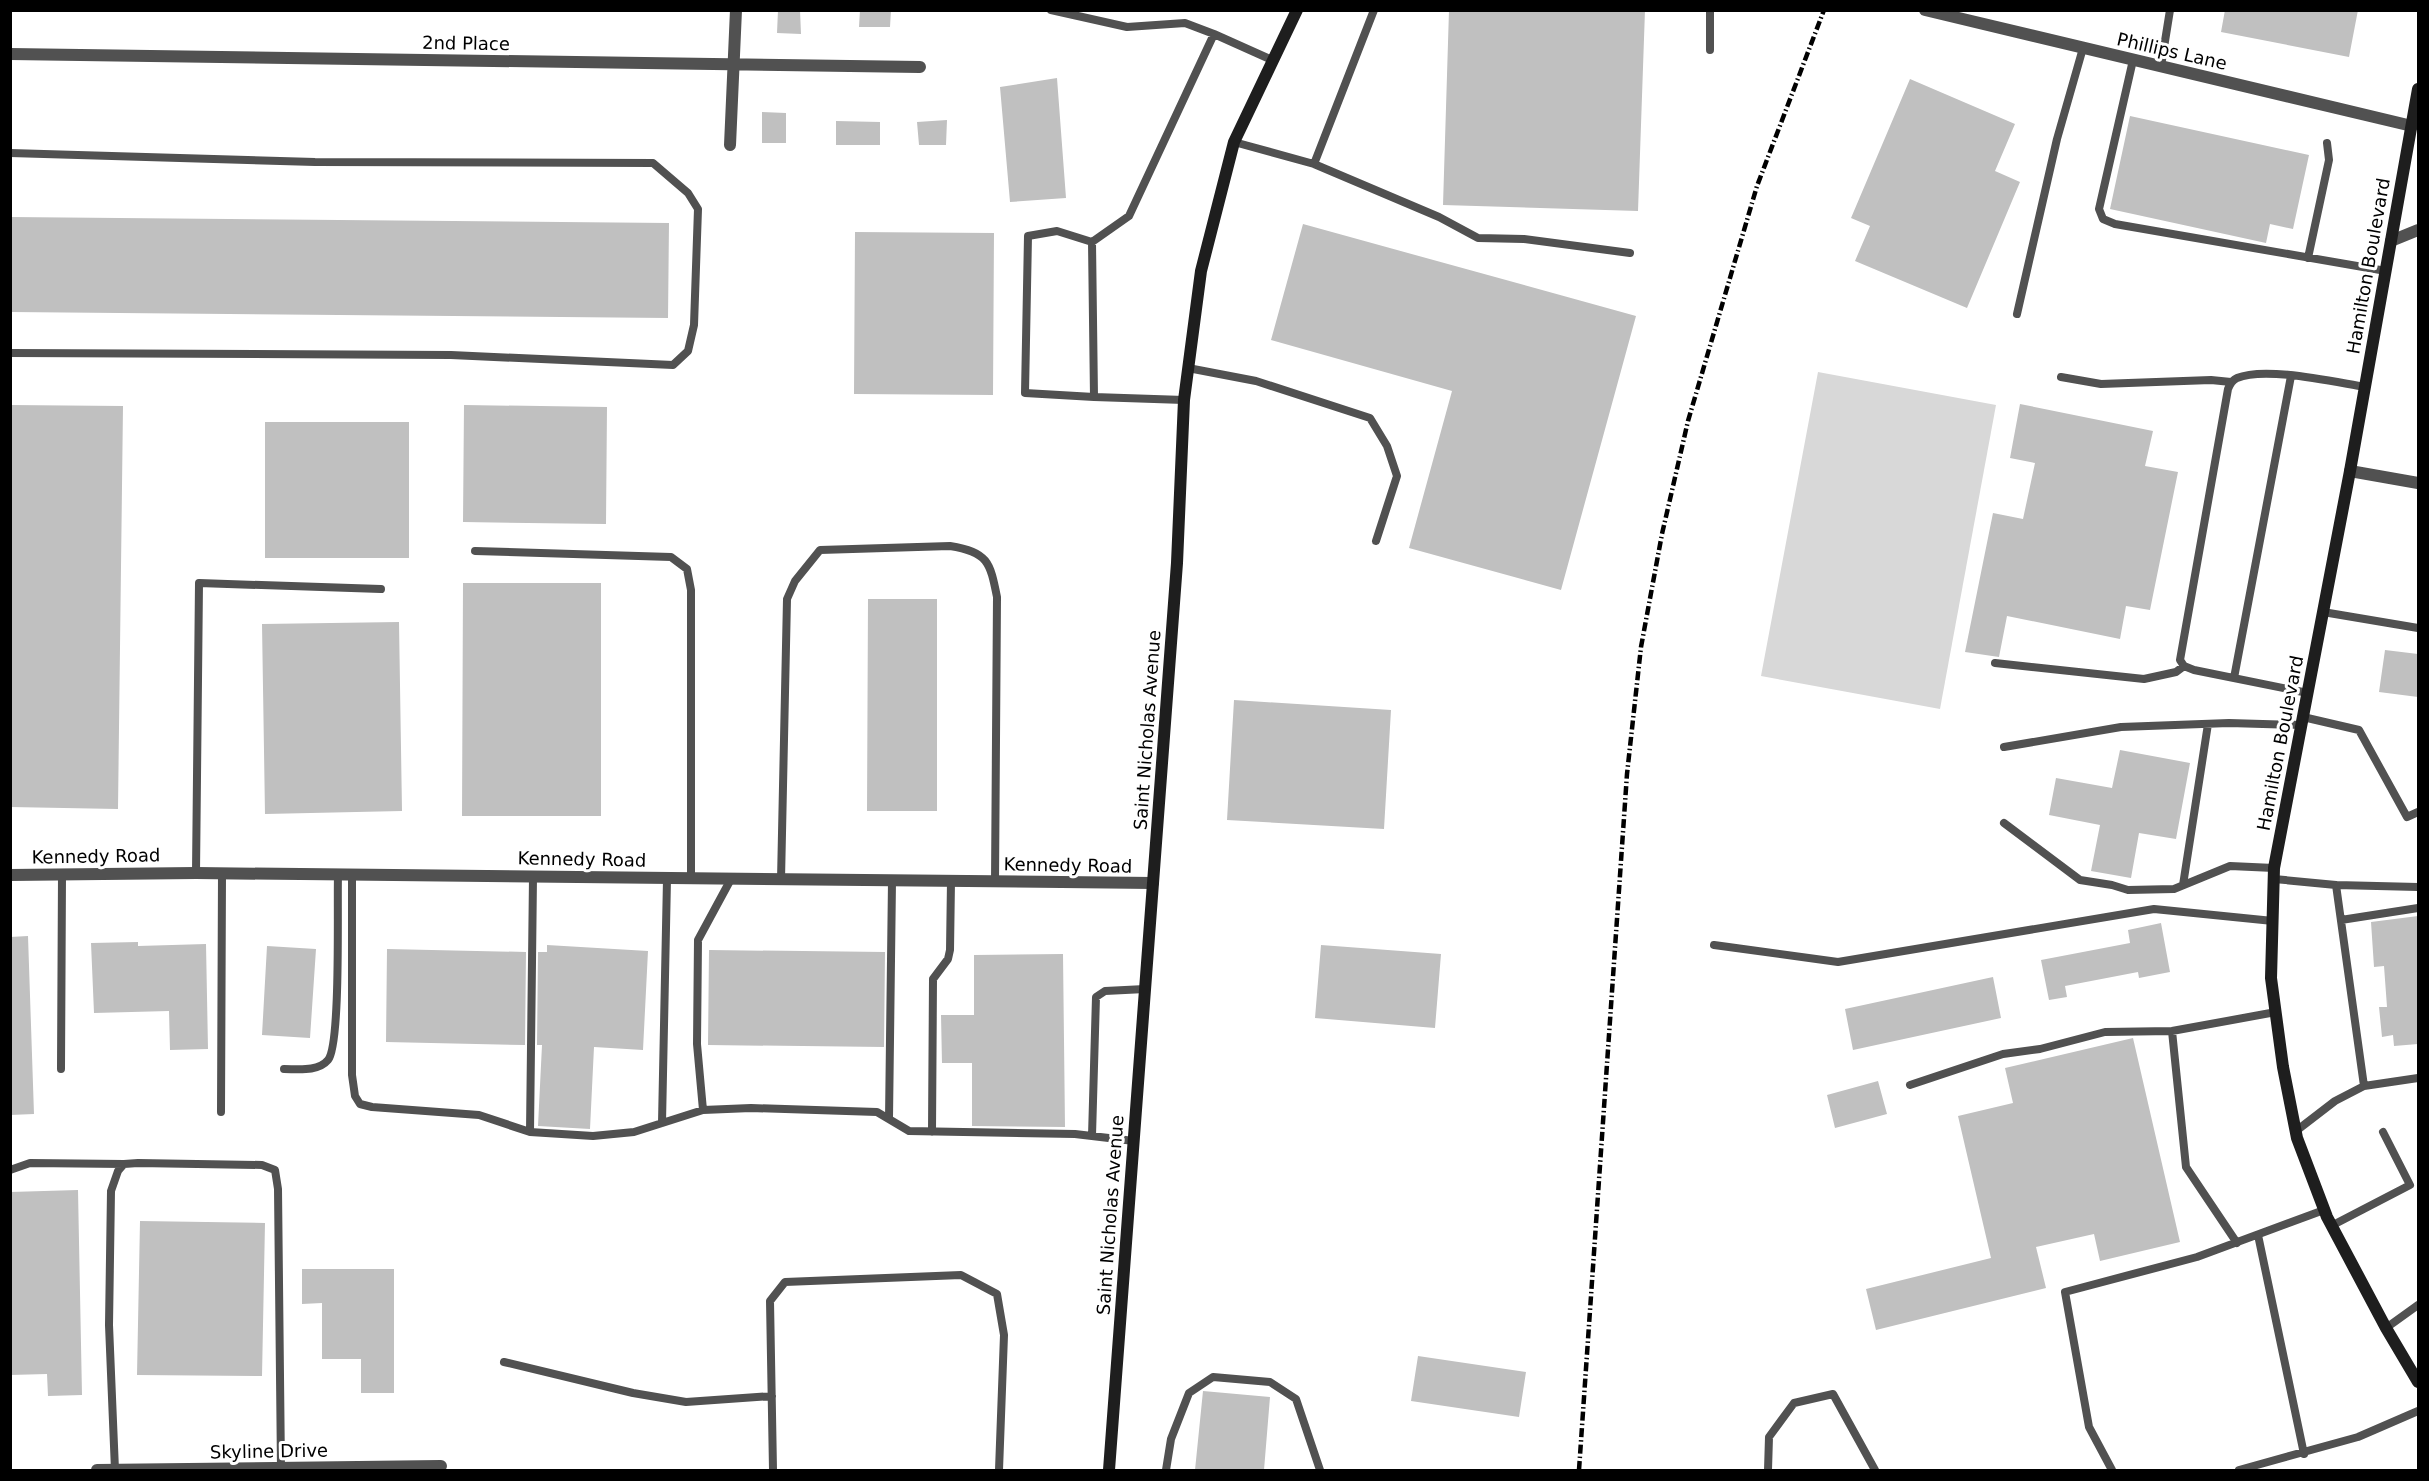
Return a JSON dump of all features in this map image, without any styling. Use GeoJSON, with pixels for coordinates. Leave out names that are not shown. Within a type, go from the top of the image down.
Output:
{"type":"FeatureCollection","features":[{"type":"Feature","properties":{"kind":"street"},"geometry":{"type":"LineString","coordinates":[[730,145],[736,10]]}},
{"type":"Feature","properties":{"kind":"street","name":"Saint Nicholas Avenue"},"geometry":{"type":"LineString","coordinates":[[1109,1470],[1177,563],[1184,399],[1201,271],[1234,141],[1297,10]]}},
{"type":"Feature","properties":{"kind":"street","name":"Phillips Lane"},"geometry":{"type":"LineString","coordinates":[[1925,10],[2412,126]]}},
{"type":"Feature","properties":{"kind":"street","name":"2nd Place"},"geometry":{"type":"LineString","coordinates":[[10,54],[920,67]]}},
{"type":"Feature","properties":{"kind":"street","name":"Hamilton Boulevard"},"geometry":{"type":"LineString","coordinates":[[2418,89],[2350,471],[2274,873],[2271,978],[2296,1131],[2324,1210],[2386,1328],[2418,1382]]}},
{"type":"Feature","properties":{"kind":"street"},"geometry":{"type":"LineString","coordinates":[[2391,241],[2418,230]]}},
{"type":"Feature","properties":{"kind":"street"},"geometry":{"type":"LineString","coordinates":[[2350,471],[2418,483]]}},
{"type":"Feature","properties":{"kind":"street","name":"Kennedy Road"},"geometry":{"type":"LineString","coordinates":[[10,875],[196,873],[1153,883]]}},
{"type":"Feature","properties":{"kind":"street","name":"Skyline Drive"},"geometry":{"type":"LineString","coordinates":[[97,1470],[441,1466]]}},
{"type":"Feature","properties":{"kind":"lane"},"geometry":{"type":"LineString","coordinates":[[1051,10],[1127,27],[1185,23],[1272,60]]}},
{"type":"Feature","properties":{"kind":"lane"},"geometry":{"type":"LineString","coordinates":[[1314,164],[1374,10]]}},
{"type":"Feature","properties":{"kind":"lane"},"geometry":{"type":"LineString","coordinates":[[1710,10],[1710,50]]}},
{"type":"Feature","properties":{"kind":"lane"},"geometry":{"type":"LineString","coordinates":[[2161,66],[2170,10]]}},
{"type":"Feature","properties":{"kind":"lane"},"geometry":{"type":"LineString","coordinates":[[1092,242],[1129,216],[1214,34]]}},
{"type":"Feature","properties":{"kind":"lane"},"geometry":{"type":"LineString","coordinates":[[2017,314],[2057,139],[2083,48]]}},
{"type":"Feature","properties":{"kind":"lane"},"geometry":{"type":"LineString","coordinates":[[2133,60],[2099,209],[2103,219],[2115,224],[2386,271]]}},
{"type":"Feature","properties":{"kind":"lane"},"geometry":{"type":"LineString","coordinates":[[1234,141],[1314,164],[1439,217],[1478,238],[1524,239],[1630,253]]}},
{"type":"Feature","properties":{"kind":"lane"},"geometry":{"type":"LineString","coordinates":[[2308,258],[2329,160],[2330,149],[2327,143]]}},
{"type":"Feature","properties":{"kind":"lane"},"geometry":{"type":"LineString","coordinates":[[10,153],[292,162],[551,165],[652,163],[688,193],[698,210],[694,325],[688,351],[673,365],[451,355],[10,353]]}},
{"type":"Feature","properties":{"kind":"lane"},"geometry":{"type":"LineString","coordinates":[[1092,242],[1057,231],[1028,236],[1025,393],[1184,399]]}},
{"type":"Feature","properties":{"kind":"lane"},"geometry":{"type":"LineString","coordinates":[[1092,242],[1094,397]]}},
{"type":"Feature","properties":{"kind":"lane"},"geometry":{"type":"LineString","coordinates":[[1188,368],[1256,381],[1370,418],[1387,446],[1397,476],[1376,541]]}},
{"type":"Feature","properties":{"kind":"lane"},"geometry":{"type":"LineString","coordinates":[[2061,377],[2101,384],[2290,376],[2365,387]]}},
{"type":"Feature","properties":{"kind":"lane"},"geometry":{"type":"LineString","coordinates":[[2234,678],[2290,376]]}},
{"type":"Feature","properties":{"kind":"lane"},"geometry":{"type":"LineString","coordinates":[[2184,666],[2180,655],[2234,380]]}},
{"type":"Feature","properties":{"kind":"lane"},"geometry":{"type":"LineString","coordinates":[[781,879],[787,599],[795,581],[820,550],[950,546],[971,550],[986,559],[991,567],[997,597],[995,882]]}},
{"type":"Feature","properties":{"kind":"lane"},"geometry":{"type":"LineString","coordinates":[[475,551],[671,557],[687,569],[691,590],[691,879]]}},
{"type":"Feature","properties":{"kind":"lane"},"geometry":{"type":"LineString","coordinates":[[196,873],[199,583],[381,589]]}},
{"type":"Feature","properties":{"kind":"lane"},"geometry":{"type":"LineString","coordinates":[[2323,612],[2418,628]]}},
{"type":"Feature","properties":{"kind":"lane"},"geometry":{"type":"LineString","coordinates":[[1995,663],[2144,679],[2176,672],[2184,666]]}},
{"type":"Feature","properties":{"kind":"lane"},"geometry":{"type":"LineString","coordinates":[[2184,666],[2308,693]]}},
{"type":"Feature","properties":{"kind":"lane"},"geometry":{"type":"LineString","coordinates":[[2004,747],[2121,727],[2302,721],[2359,730],[2407,817],[2418,812]]}},
{"type":"Feature","properties":{"kind":"lane"},"geometry":{"type":"LineString","coordinates":[[2183,885],[2208,724]]}},
{"type":"Feature","properties":{"kind":"lane"},"geometry":{"type":"LineString","coordinates":[[2004,823],[2080,880],[2146,891],[2174,889],[2230,866],[2336,885],[2418,887]]}},
{"type":"Feature","properties":{"kind":"lane"},"geometry":{"type":"LineString","coordinates":[[221,1112],[222,874]]}},
{"type":"Feature","properties":{"kind":"lane"},"geometry":{"type":"LineString","coordinates":[[61,1069],[62,875]]}},
{"type":"Feature","properties":{"kind":"lane"},"geometry":{"type":"LineString","coordinates":[[284,1069],[306,1070],[320,1066],[328,1060],[332,1052],[338,875]]}},
{"type":"Feature","properties":{"kind":"lane"},"geometry":{"type":"LineString","coordinates":[[352,875],[352,1075],[355,1096],[360,1104],[372,1107],[479,1115],[530,1132],[593,1136],[634,1132],[704,1110],[751,1108],[877,1112],[909,1131],[1092,1136],[1134,1141]]}},
{"type":"Feature","properties":{"kind":"lane"},"geometry":{"type":"LineString","coordinates":[[530,1132],[533,877]]}},
{"type":"Feature","properties":{"kind":"lane"},"geometry":{"type":"LineString","coordinates":[[662,1123],[668,879]]}},
{"type":"Feature","properties":{"kind":"lane"},"geometry":{"type":"LineString","coordinates":[[704,1110],[697,1044],[698,940],[731,879]]}},
{"type":"Feature","properties":{"kind":"lane"},"geometry":{"type":"LineString","coordinates":[[889,1119],[892,881]]}},
{"type":"Feature","properties":{"kind":"lane"},"geometry":{"type":"LineString","coordinates":[[932,1132],[933,980],[948,959],[950,950],[951,881]]}},
{"type":"Feature","properties":{"kind":"lane"},"geometry":{"type":"LineString","coordinates":[[2336,885],[2364,1086]]}},
{"type":"Feature","properties":{"kind":"lane"},"geometry":{"type":"LineString","coordinates":[[2341,920],[2418,908]]}},
{"type":"Feature","properties":{"kind":"lane"},"geometry":{"type":"LineString","coordinates":[[1714,945],[1838,962],[2154,909],[2273,921]]}},
{"type":"Feature","properties":{"kind":"lane"},"geometry":{"type":"LineString","coordinates":[[1092,1136],[1096,997],[1105,990],[1145,989]]}},
{"type":"Feature","properties":{"kind":"lane"},"geometry":{"type":"LineString","coordinates":[[1910,1084],[2004,1054],[2040,1049],[2105,1032],[2172,1031],[2276,1012]]}},
{"type":"Feature","properties":{"kind":"lane"},"geometry":{"type":"LineString","coordinates":[[2172,1031],[2186,1167],[2237,1243]]}},
{"type":"Feature","properties":{"kind":"lane"},"geometry":{"type":"LineString","coordinates":[[2296,1131],[2335,1101],[2364,1086],[2418,1078]]}},
{"type":"Feature","properties":{"kind":"lane"},"geometry":{"type":"LineString","coordinates":[[2331,1226],[2410,1185],[2383,1132]]}},
{"type":"Feature","properties":{"kind":"lane"},"geometry":{"type":"LineString","coordinates":[[10,1170],[30,1163],[262,1165],[275,1170],[279,1189],[281,1469]]}},
{"type":"Feature","properties":{"kind":"lane"},"geometry":{"type":"LineString","coordinates":[[115,1470],[109,1324],[111,1191],[117,1171],[124,1164]]}},
{"type":"Feature","properties":{"kind":"lane"},"geometry":{"type":"LineString","coordinates":[[2112,1470],[2089,1427],[2065,1292],[2197,1257],[2324,1210]]}},
{"type":"Feature","properties":{"kind":"lane"},"geometry":{"type":"LineString","coordinates":[[2258,1235],[2304,1454]]}},
{"type":"Feature","properties":{"kind":"lane"},"geometry":{"type":"LineString","coordinates":[[773,1470],[770,1301],[785,1282],[961,1275],[997,1294],[1004,1335],[999,1470]]}},
{"type":"Feature","properties":{"kind":"lane"},"geometry":{"type":"LineString","coordinates":[[2386,1328],[2418,1305]]}},
{"type":"Feature","properties":{"kind":"lane"},"geometry":{"type":"LineString","coordinates":[[504,1362],[633,1393],[686,1402],[772,1396]]}},
{"type":"Feature","properties":{"kind":"lane"},"geometry":{"type":"LineString","coordinates":[[1166,1470],[1171,1439],[1189,1393],[1213,1377],[1270,1382],[1296,1398],[1320,1470]]}},
{"type":"Feature","properties":{"kind":"lane"},"geometry":{"type":"LineString","coordinates":[[1768,1470],[1769,1437],[1794,1403],[1833,1394],[1875,1470]]}},
{"type":"Feature","properties":{"kind":"lane"},"geometry":{"type":"LineString","coordinates":[[2239,1470],[2304,1454],[2358,1437],[2418,1411]]}},
{"type":"Feature","properties":{"kind":"shaded area"},"geometry":{"type":"Polygon","coordinates":[[[1818,372],[1996,405],[1940,709],[1761,676],[1818,372]]]}},
{"type":"Feature","properties":{"kind":"building"},"geometry":{"type":"Polygon","coordinates":[[[778,10],[800,10],[801,34],[777,33],[778,10]]]}},
{"type":"Feature","properties":{"kind":"building"},"geometry":{"type":"Polygon","coordinates":[[[860,10],[891,10],[890,27],[859,27],[860,10]]]}},
{"type":"Feature","properties":{"kind":"building"},"geometry":{"type":"Polygon","coordinates":[[[1449,10],[1645,10],[1638,211],[1443,205],[1449,10]]]}},
{"type":"Feature","properties":{"kind":"building"},"geometry":{"type":"Polygon","coordinates":[[[2225,10],[2358,10],[2349,57],[2221,32],[2225,10]]]}},
{"type":"Feature","properties":{"kind":"building"},"geometry":{"type":"Polygon","coordinates":[[[1057,78],[1066,198],[1010,202],[1000,87],[1057,78]]]}},
{"type":"Feature","properties":{"kind":"building"},"geometry":{"type":"Polygon","coordinates":[[[1910,79],[2015,124],[1995,171],[2020,182],[1967,308],[1855,261],[1870,226],[1851,218],[1910,79]]]}},
{"type":"Feature","properties":{"kind":"building"},"geometry":{"type":"Polygon","coordinates":[[[762,112],[786,113],[786,143],[762,143],[762,112]]]}},
{"type":"Feature","properties":{"kind":"building"},"geometry":{"type":"Polygon","coordinates":[[[2130,116],[2309,155],[2293,229],[2270,224],[2266,243],[2110,209],[2130,116]]]}},
{"type":"Feature","properties":{"kind":"building"},"geometry":{"type":"Polygon","coordinates":[[[947,120],[946,145],[919,145],[917,122],[947,120]]]}},
{"type":"Feature","properties":{"kind":"building"},"geometry":{"type":"Polygon","coordinates":[[[836,121],[880,122],[880,145],[836,145],[836,121]]]}},
{"type":"Feature","properties":{"kind":"building"},"geometry":{"type":"Polygon","coordinates":[[[10,217],[669,223],[668,318],[10,312],[10,217]]]}},
{"type":"Feature","properties":{"kind":"building"},"geometry":{"type":"Polygon","coordinates":[[[1303,224],[1636,316],[1561,590],[1409,548],[1452,391],[1271,340],[1303,224]]]}},
{"type":"Feature","properties":{"kind":"building"},"geometry":{"type":"Polygon","coordinates":[[[855,232],[994,233],[993,395],[854,394],[855,232]]]}},
{"type":"Feature","properties":{"kind":"building"},"geometry":{"type":"Polygon","coordinates":[[[2020,404],[2153,431],[2145,466],[2178,472],[2150,610],[2126,606],[2120,639],[2007,616],[1999,657],[1965,652],[1993,513],[2023,519],[2035,463],[2010,458],[2020,404]]]}},
{"type":"Feature","properties":{"kind":"building"},"geometry":{"type":"Polygon","coordinates":[[[10,405],[123,406],[118,809],[10,807],[10,405]]]}},
{"type":"Feature","properties":{"kind":"building"},"geometry":{"type":"Polygon","coordinates":[[[464,405],[607,407],[606,524],[463,522],[464,405]]]}},
{"type":"Feature","properties":{"kind":"building"},"geometry":{"type":"Polygon","coordinates":[[[265,422],[409,422],[409,558],[265,558],[265,422]]]}},
{"type":"Feature","properties":{"kind":"building"},"geometry":{"type":"Polygon","coordinates":[[[463,583],[601,583],[601,816],[462,816],[463,583]]]}},
{"type":"Feature","properties":{"kind":"building"},"geometry":{"type":"Polygon","coordinates":[[[868,599],[937,599],[937,811],[867,811],[868,599]]]}},
{"type":"Feature","properties":{"kind":"building"},"geometry":{"type":"Polygon","coordinates":[[[399,622],[402,811],[265,814],[262,624],[399,622]]]}},
{"type":"Feature","properties":{"kind":"building"},"geometry":{"type":"Polygon","coordinates":[[[2385,650],[2418,654],[2418,697],[2379,692],[2385,650]]]}},
{"type":"Feature","properties":{"kind":"building"},"geometry":{"type":"Polygon","coordinates":[[[1234,700],[1391,710],[1384,829],[1227,820],[1234,700]]]}},
{"type":"Feature","properties":{"kind":"building"},"geometry":{"type":"Polygon","coordinates":[[[2120,750],[2190,763],[2176,839],[2139,833],[2131,878],[2091,871],[2100,825],[2049,815],[2056,778],[2112,788],[2120,750]]]}},
{"type":"Feature","properties":{"kind":"building"},"geometry":{"type":"Polygon","coordinates":[[[2418,916],[2418,1044],[2394,1046],[2393,1035],[2382,1037],[2379,1007],[2387,1007],[2384,966],[2374,967],[2371,922],[2418,916]]]}},
{"type":"Feature","properties":{"kind":"building"},"geometry":{"type":"Polygon","coordinates":[[[2161,923],[2170,972],[2139,978],[2138,972],[2065,986],[2067,997],[2049,1000],[2041,960],[2130,943],[2128,930],[2161,923]]]}},
{"type":"Feature","properties":{"kind":"building"},"geometry":{"type":"Polygon","coordinates":[[[28,936],[34,1114],[10,1115],[10,937],[28,936]]]}},
{"type":"Feature","properties":{"kind":"building"},"geometry":{"type":"Polygon","coordinates":[[[138,942],[138,946],[206,944],[208,1049],[170,1050],[169,1011],[94,1013],[91,943],[138,942]]]}},
{"type":"Feature","properties":{"kind":"building"},"geometry":{"type":"Polygon","coordinates":[[[547,945],[648,951],[643,1050],[594,1047],[590,1129],[538,1126],[542,1045],[537,1045],[538,952],[547,952],[547,945]]]}},
{"type":"Feature","properties":{"kind":"building"},"geometry":{"type":"Polygon","coordinates":[[[1321,945],[1441,954],[1435,1028],[1315,1018],[1321,945]]]}},
{"type":"Feature","properties":{"kind":"building"},"geometry":{"type":"Polygon","coordinates":[[[267,946],[316,949],[310,1038],[262,1035],[267,946]]]}},
{"type":"Feature","properties":{"kind":"building"},"geometry":{"type":"Polygon","coordinates":[[[387,949],[526,952],[525,1045],[386,1042],[387,949]]]}},
{"type":"Feature","properties":{"kind":"building"},"geometry":{"type":"Polygon","coordinates":[[[709,950],[885,952],[884,1047],[708,1045],[709,950]]]}},
{"type":"Feature","properties":{"kind":"building"},"geometry":{"type":"Polygon","coordinates":[[[1063,954],[1065,1127],[972,1126],[972,1063],[942,1063],[941,1015],[974,1015],[974,955],[1063,954]]]}},
{"type":"Feature","properties":{"kind":"building"},"geometry":{"type":"Polygon","coordinates":[[[1993,977],[2001,1018],[1853,1050],[1845,1009],[1993,977]]]}},
{"type":"Feature","properties":{"kind":"building"},"geometry":{"type":"Polygon","coordinates":[[[2133,1038],[2180,1242],[2100,1261],[2094,1234],[2036,1247],[2046,1288],[1876,1330],[1866,1289],[1991,1258],[1958,1116],[2013,1103],[2005,1068],[2133,1038]]]}},
{"type":"Feature","properties":{"kind":"building"},"geometry":{"type":"Polygon","coordinates":[[[1878,1081],[1887,1114],[1835,1128],[1827,1095],[1878,1081]]]}},
{"type":"Feature","properties":{"kind":"building"},"geometry":{"type":"Polygon","coordinates":[[[78,1190],[82,1395],[48,1396],[47,1374],[10,1375],[10,1192],[78,1190]]]}},
{"type":"Feature","properties":{"kind":"building"},"geometry":{"type":"Polygon","coordinates":[[[140,1221],[265,1223],[262,1376],[137,1375],[140,1221]]]}},
{"type":"Feature","properties":{"kind":"building"},"geometry":{"type":"Polygon","coordinates":[[[302,1269],[394,1269],[394,1393],[361,1393],[361,1359],[322,1359],[322,1303],[302,1304],[302,1269]]]}},
{"type":"Feature","properties":{"kind":"building"},"geometry":{"type":"Polygon","coordinates":[[[1418,1356],[1526,1372],[1519,1417],[1411,1401],[1418,1356]]]}},
{"type":"Feature","properties":{"kind":"building"},"geometry":{"type":"Polygon","coordinates":[[[1203,1391],[1270,1397],[1264,1470],[1195,1470],[1203,1391]]]}},
{"type":"Feature","properties":{"kind":"railway"},"geometry":{"type":"LineString","coordinates":[[1579,1470],[1627,774],[1641,647],[1662,534],[1688,421],[1757,186],[1824,10]]}}]}
